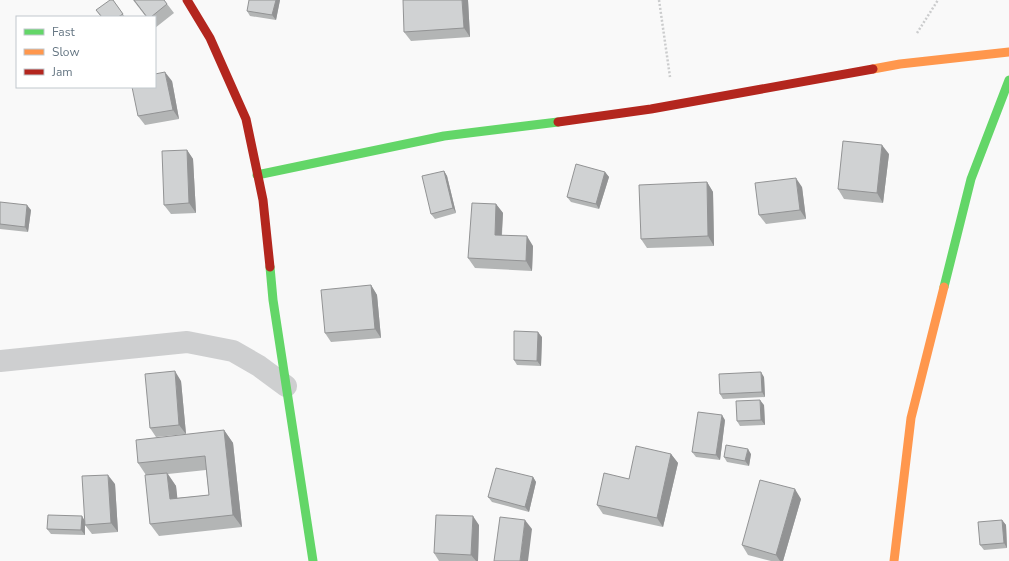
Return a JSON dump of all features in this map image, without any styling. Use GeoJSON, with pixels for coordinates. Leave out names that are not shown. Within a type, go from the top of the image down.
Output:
{"type":"FeatureCollection","features":[{"type":"Feature","properties":{"kind":"street"},"geometry":{"type":"LineString","coordinates":[[187,0],[210,38],[246,119],[263,200],[273,300],[313,561]]}},
{"type":"Feature","properties":{"kind":"street"},"geometry":{"type":"LineString","coordinates":[[257,175],[444,136],[503,130],[674,105],[900,64],[1009,52]]}},
{"type":"Feature","properties":{"kind":"street"},"geometry":{"type":"LineString","coordinates":[[894,561],[911,418],[971,179],[1009,80]]}},
{"type":"Feature","properties":{"kind":"street"},"geometry":{"type":"LineString","coordinates":[[0,361],[187,342],[233,351],[260,366],[286,386]]}},
{"type":"Feature","properties":{"kind":"path"},"geometry":{"type":"LineString","coordinates":[[659,0],[674,105]]}},
{"type":"Feature","properties":{"kind":"building"},"geometry":{"type":"Polygon","coordinates":[[[110,0],[113,0],[123,14],[120,16],[101,16],[96,10],[110,0]]]}},
{"type":"Feature","properties":{"kind":"building"},"geometry":{"type":"Polygon","coordinates":[[[134,0],[164,0],[167,4],[152,16],[146,16],[134,0]]]}},
{"type":"Feature","properties":{"kind":"building"},"geometry":{"type":"Polygon","coordinates":[[[249,0],[276,0],[272,15],[247,11],[249,0]]]}},
{"type":"Feature","properties":{"kind":"building"},"geometry":{"type":"Polygon","coordinates":[[[403,0],[462,0],[464,28],[404,32],[403,0]]]}},
{"type":"Feature","properties":{"kind":"building"},"geometry":{"type":"Polygon","coordinates":[[[165,72],[173,110],[138,116],[132,88],[156,88],[156,74],[165,72]]]}},
{"type":"Feature","properties":{"kind":"building"},"geometry":{"type":"Polygon","coordinates":[[[843,141],[882,145],[877,193],[838,189],[843,141]]]}},
{"type":"Feature","properties":{"kind":"building"},"geometry":{"type":"Polygon","coordinates":[[[187,150],[189,203],[164,205],[162,151],[187,150]]]}},
{"type":"Feature","properties":{"kind":"building"},"geometry":{"type":"Polygon","coordinates":[[[576,164],[605,172],[596,204],[567,197],[576,164]]]}},
{"type":"Feature","properties":{"kind":"building"},"geometry":{"type":"Polygon","coordinates":[[[444,171],[453,208],[431,214],[422,176],[444,171]]]}},
{"type":"Feature","properties":{"kind":"building"},"geometry":{"type":"Polygon","coordinates":[[[796,178],[800,210],[759,215],[755,183],[796,178]]]}},
{"type":"Feature","properties":{"kind":"building"},"geometry":{"type":"Polygon","coordinates":[[[707,182],[708,236],[641,239],[639,185],[707,182]]]}},
{"type":"Feature","properties":{"kind":"building"},"geometry":{"type":"Polygon","coordinates":[[[0,202],[27,205],[25,227],[0,224],[0,202]]]}},
{"type":"Feature","properties":{"kind":"building"},"geometry":{"type":"Polygon","coordinates":[[[472,203],[496,204],[495,235],[527,236],[526,261],[468,258],[472,203]]]}},
{"type":"Feature","properties":{"kind":"building"},"geometry":{"type":"Polygon","coordinates":[[[371,285],[375,329],[325,333],[321,290],[371,285]]]}},
{"type":"Feature","properties":{"kind":"building"},"geometry":{"type":"Polygon","coordinates":[[[514,331],[538,332],[537,361],[514,360],[514,331]]]}},
{"type":"Feature","properties":{"kind":"building"},"geometry":{"type":"Polygon","coordinates":[[[175,371],[179,425],[150,428],[145,374],[175,371]]]}},
{"type":"Feature","properties":{"kind":"building"},"geometry":{"type":"Polygon","coordinates":[[[761,372],[762,392],[720,394],[719,374],[761,372]]]}},
{"type":"Feature","properties":{"kind":"building"},"geometry":{"type":"Polygon","coordinates":[[[760,400],[761,420],[737,421],[736,401],[760,400]]]}},
{"type":"Feature","properties":{"kind":"building"},"geometry":{"type":"Polygon","coordinates":[[[698,412],[722,415],[716,455],[692,452],[698,412]]]}},
{"type":"Feature","properties":{"kind":"building"},"geometry":{"type":"Polygon","coordinates":[[[224,430],[233,515],[150,524],[145,475],[167,473],[170,499],[209,495],[205,456],[138,463],[136,440],[224,430]]]}},
{"type":"Feature","properties":{"kind":"building"},"geometry":{"type":"Polygon","coordinates":[[[726,445],[748,449],[745,461],[724,457],[726,445]]]}},
{"type":"Feature","properties":{"kind":"building"},"geometry":{"type":"Polygon","coordinates":[[[636,446],[671,454],[657,518],[597,505],[604,473],[629,479],[636,446]]]}},
{"type":"Feature","properties":{"kind":"building"},"geometry":{"type":"Polygon","coordinates":[[[496,468],[533,477],[525,507],[488,497],[496,468]]]}},
{"type":"Feature","properties":{"kind":"building"},"geometry":{"type":"Polygon","coordinates":[[[108,475],[111,523],[85,525],[82,476],[108,475]]]}},
{"type":"Feature","properties":{"kind":"building"},"geometry":{"type":"Polygon","coordinates":[[[760,480],[795,489],[776,555],[742,545],[760,480]]]}},
{"type":"Feature","properties":{"kind":"building"},"geometry":{"type":"Polygon","coordinates":[[[48,515],[82,516],[81,530],[47,529],[48,515]]]}},
{"type":"Feature","properties":{"kind":"building"},"geometry":{"type":"Polygon","coordinates":[[[436,515],[473,516],[471,555],[434,553],[436,515]]]}},
{"type":"Feature","properties":{"kind":"building"},"geometry":{"type":"Polygon","coordinates":[[[500,517],[525,520],[520,561],[494,561],[500,517]]]}},
{"type":"Feature","properties":{"kind":"building"},"geometry":{"type":"Polygon","coordinates":[[[1002,520],[1004,543],[980,545],[978,522],[1002,520]]]}},
{"type":"Feature","properties":{"kind":"traffic: fast"},"geometry":{"type":"LineString","coordinates":[[944,287],[971,179],[1009,80]]}},
{"type":"Feature","properties":{"kind":"traffic: fast"},"geometry":{"type":"LineString","coordinates":[[257,175],[444,136],[558,122]]}},
{"type":"Feature","properties":{"kind":"traffic: fast"},"geometry":{"type":"LineString","coordinates":[[270,267],[273,300],[313,561]]}},
{"type":"Feature","properties":{"kind":"traffic: slow"},"geometry":{"type":"LineString","coordinates":[[873,69],[900,64],[1009,52]]}},
{"type":"Feature","properties":{"kind":"traffic: slow"},"geometry":{"type":"LineString","coordinates":[[894,561],[911,418],[944,287]]}},
{"type":"Feature","properties":{"kind":"traffic: jam"},"geometry":{"type":"LineString","coordinates":[[187,0],[210,38],[246,119],[263,200],[270,267]]}},
{"type":"Feature","properties":{"kind":"traffic: jam"},"geometry":{"type":"LineString","coordinates":[[558,122],[651,109],[873,69]]}}]}
